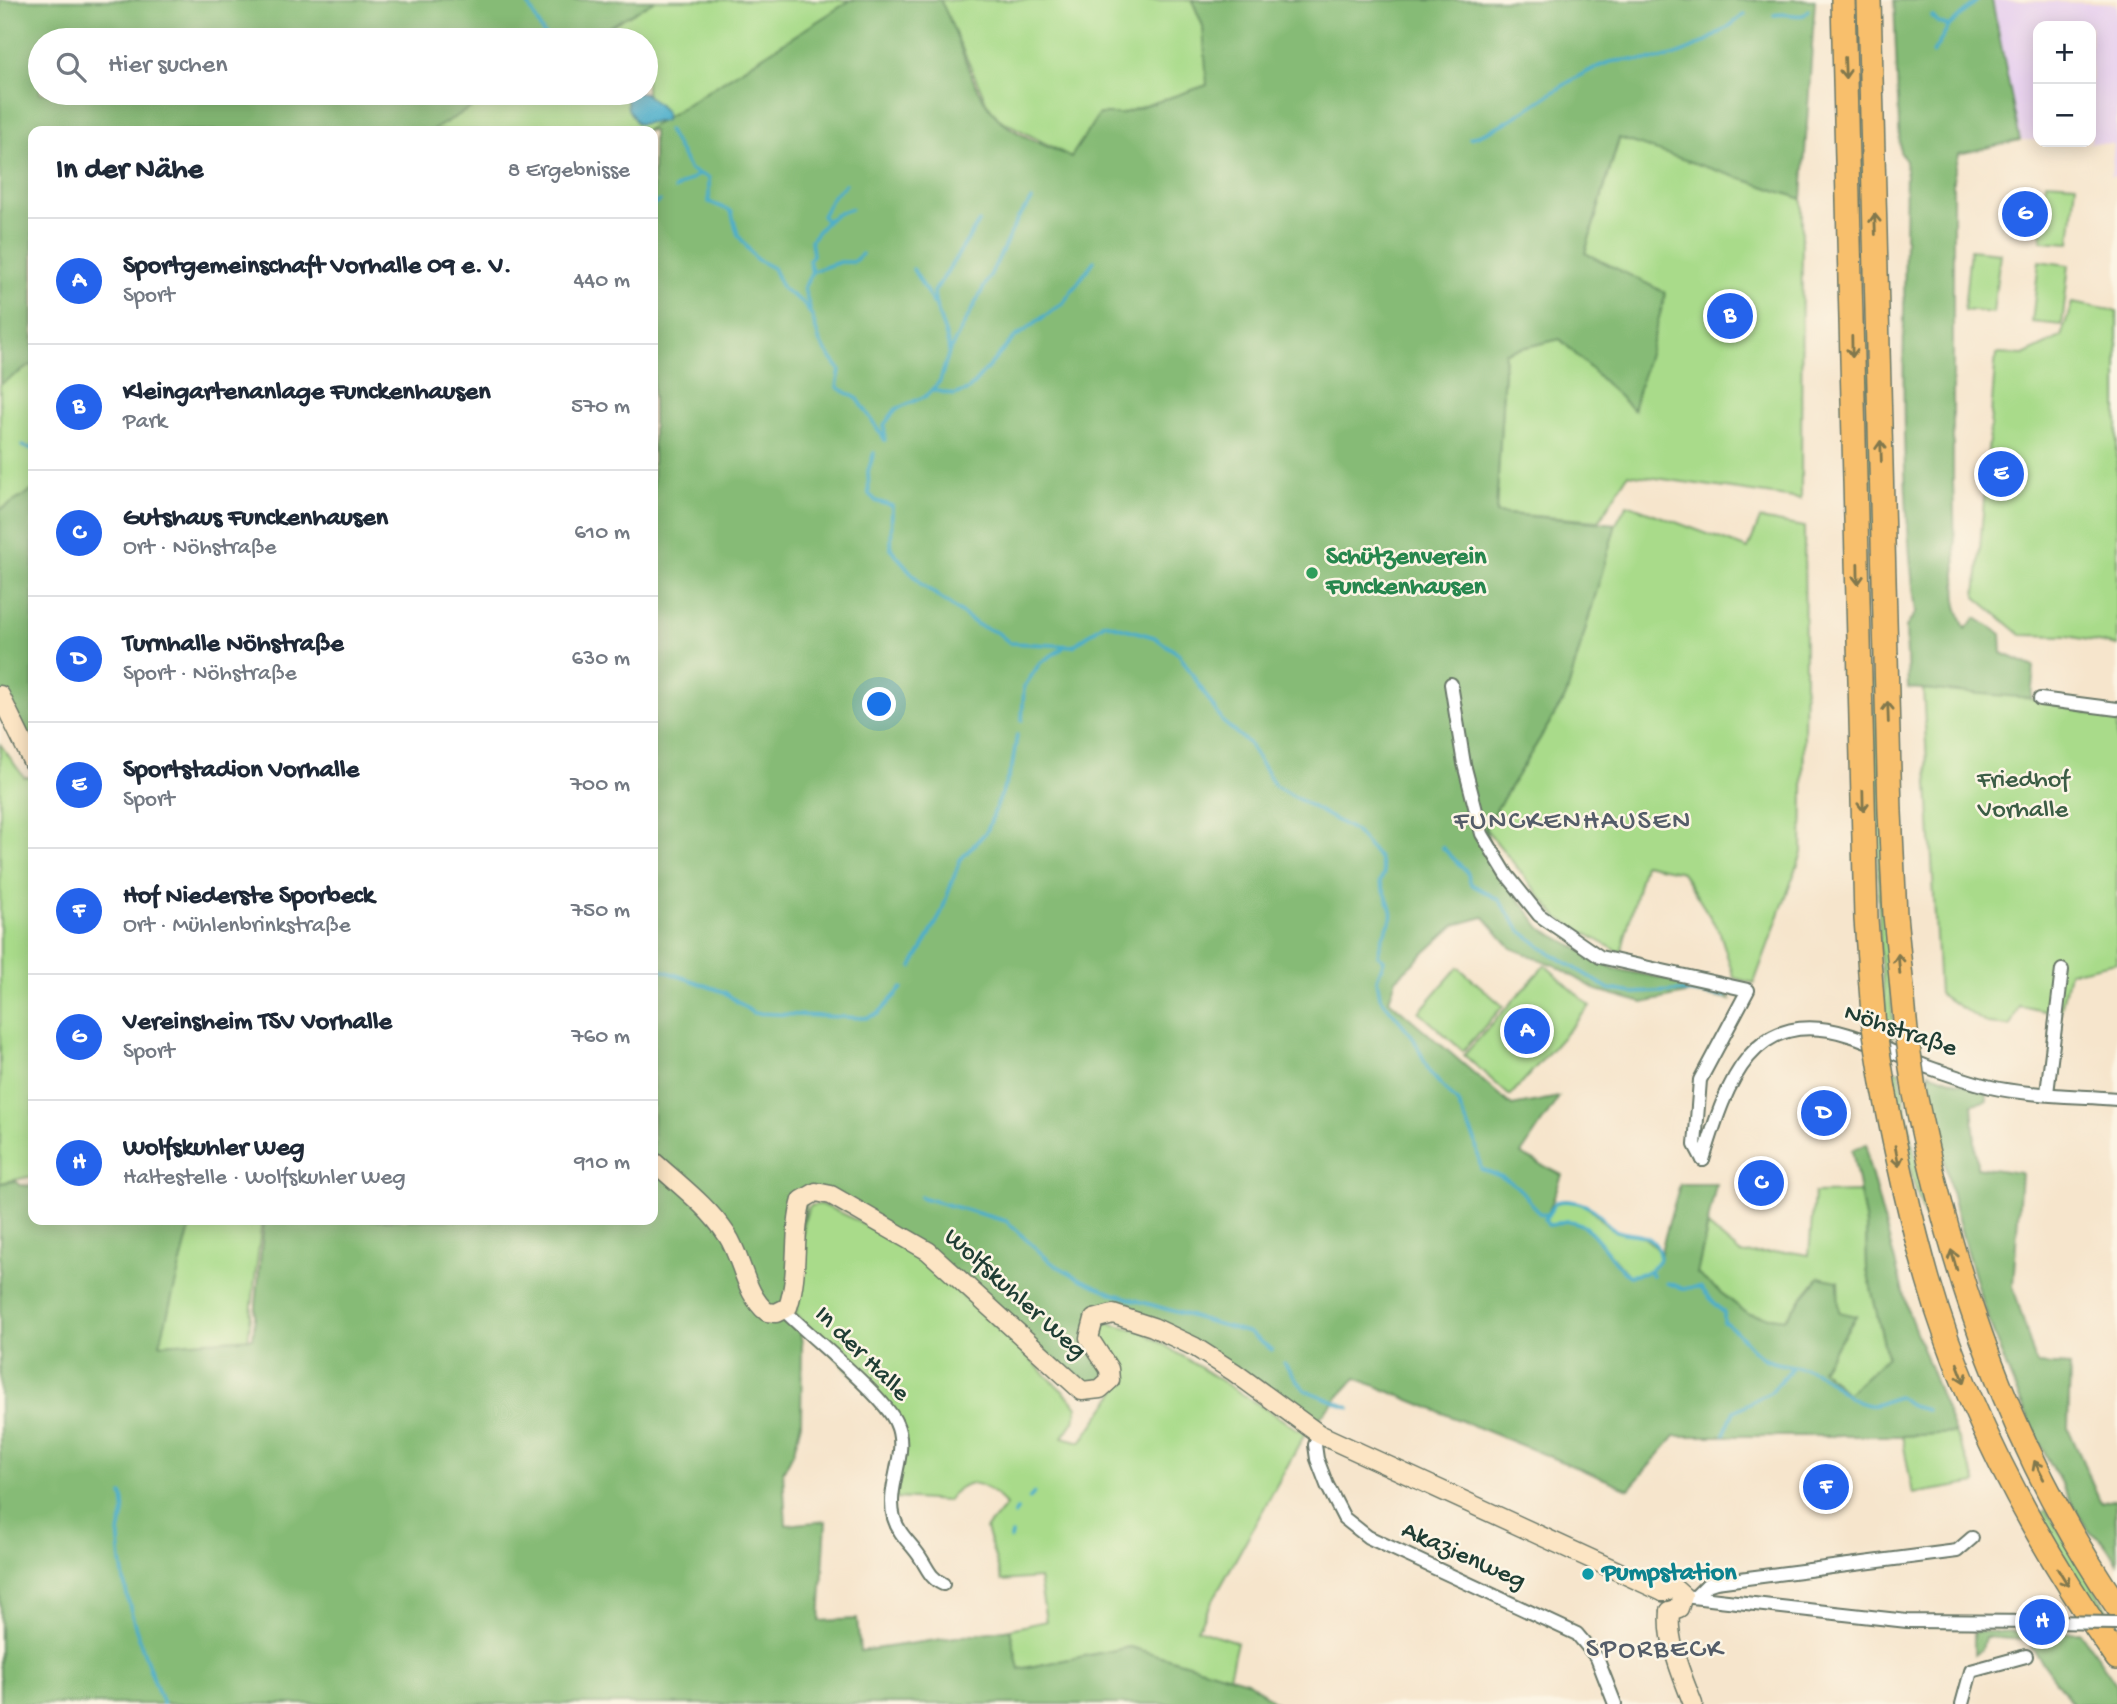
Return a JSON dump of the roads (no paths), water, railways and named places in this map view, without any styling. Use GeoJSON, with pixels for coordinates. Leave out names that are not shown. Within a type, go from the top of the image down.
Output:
{"type":"FeatureCollection","features":[{"type":"Feature","properties":{"kind":"highway"},"geometry":{"type":"LineString","coordinates":[[1843,0],[1866,919],[1874,1027],[1884,1088],[1903,1188],[1928,1282],[1968,1391],[2040,1539],[2117,1658]]}},
{"type":"Feature","properties":{"kind":"highway"},"geometry":{"type":"LineString","coordinates":[[1869,0],[1890,812],[1895,915],[1914,1089],[1935,1190],[1976,1328],[2015,1424],[2070,1531],[2117,1606]]}},
{"type":"Feature","properties":{"kind":"street","name":"Nöhstraße"},"geometry":{"type":"LineString","coordinates":[[1451,684],[1464,764],[1482,834],[1507,875],[1539,915],[1600,957],[1748,990],[1700,1080],[1695,1145],[1703,1160],[1721,1104],[1744,1059],[1756,1046],[1785,1030],[1805,1028],[1851,1035],[1933,1069],[1998,1089],[2117,1099]]}},
{"type":"Feature","properties":{"kind":"street"},"geometry":{"type":"LineString","coordinates":[[0,695],[28,753]]}},
{"type":"Feature","properties":{"kind":"street"},"geometry":{"type":"LineString","coordinates":[[2040,699],[2117,709]]}},
{"type":"Feature","properties":{"kind":"street"},"geometry":{"type":"LineString","coordinates":[[2047,1093],[2062,970]]}},
{"type":"Feature","properties":{"kind":"street"},"geometry":{"type":"LineString","coordinates":[[658,1166],[708,1211],[727,1234],[761,1307],[776,1313],[783,1309]]}},
{"type":"Feature","properties":{"kind":"street","name":"Wolfskuhler Weg"},"geometry":{"type":"LineString","coordinates":[[783,1309],[788,1307],[792,1294],[797,1215],[802,1200],[816,1192],[831,1195],[928,1251],[1082,1391],[1100,1390],[1110,1380],[1109,1369],[1088,1334],[1094,1319],[1112,1314],[1153,1327],[1195,1347],[1319,1434],[1663,1592],[1674,1588],[1689,1596],[1907,1621],[2117,1623]]}},
{"type":"Feature","properties":{"kind":"street","name":"In der Halle"},"geometry":{"type":"LineString","coordinates":[[783,1309],[892,1415],[900,1443],[891,1497],[893,1517],[904,1540],[919,1555],[930,1576],[943,1584]]}},
{"type":"Feature","properties":{"kind":"street","name":"Akazienweg"},"geometry":{"type":"LineString","coordinates":[[1319,1434],[1315,1445],[1317,1459],[1344,1518],[1389,1549],[1577,1634],[1597,1658],[1615,1704]]}},
{"type":"Feature","properties":{"kind":"street"},"geometry":{"type":"LineString","coordinates":[[1670,1611],[1679,1608],[1689,1596],[1716,1582],[1957,1550],[1972,1538]]}},
{"type":"Feature","properties":{"kind":"street"},"geometry":{"type":"LineString","coordinates":[[1663,1592],[1662,1606],[1670,1611]]}},
{"type":"Feature","properties":{"kind":"street"},"geometry":{"type":"LineString","coordinates":[[1670,1611],[1669,1622],[1675,1655],[1693,1704]]}},
{"type":"Feature","properties":{"kind":"street"},"geometry":{"type":"LineString","coordinates":[[1962,1704],[1971,1671],[2026,1656]]}},
{"type":"Feature","properties":{"kind":"water"},"geometry":{"type":"Polygon","coordinates":[[[628,105],[658,105],[666,112],[665,121],[637,124],[628,105]]]}},
{"type":"Feature","properties":{"kind":"waterway"},"geometry":{"type":"LineString","coordinates":[[525,0],[540,28]]}},
{"type":"Feature","properties":{"kind":"waterway"},"geometry":{"type":"LineString","coordinates":[[1932,16],[1938,23],[1949,26],[1978,0]]}},
{"type":"Feature","properties":{"kind":"waterway"},"geometry":{"type":"LineString","coordinates":[[1774,15],[1804,15],[1808,10]]}},
{"type":"Feature","properties":{"kind":"waterway"},"geometry":{"type":"LineString","coordinates":[[1470,138],[1506,122],[1589,71],[1614,61],[1658,59],[1687,51],[1708,41],[1745,14]]}},
{"type":"Feature","properties":{"kind":"waterway"},"geometry":{"type":"LineString","coordinates":[[1933,53],[1949,26]]}},
{"type":"Feature","properties":{"kind":"waterway"},"geometry":{"type":"LineString","coordinates":[[668,130],[690,170],[709,178],[709,202],[731,211],[738,235],[756,259],[773,268],[783,289],[803,303],[812,316],[820,343],[840,370],[837,387],[858,399],[885,440]]}},
{"type":"Feature","properties":{"kind":"waterway"},"geometry":{"type":"LineString","coordinates":[[675,189],[699,174]]}},
{"type":"Feature","properties":{"kind":"waterway"},"geometry":{"type":"LineString","coordinates":[[826,220],[822,216],[833,196],[846,184]]}},
{"type":"Feature","properties":{"kind":"waterway"},"geometry":{"type":"LineString","coordinates":[[885,436],[884,425],[896,409],[926,396],[940,381],[949,352],[1018,218],[1032,200]]}},
{"type":"Feature","properties":{"kind":"waterway"},"geometry":{"type":"LineString","coordinates":[[810,309],[804,288],[812,272],[809,260],[813,255],[811,240],[833,217],[851,209]]}},
{"type":"Feature","properties":{"kind":"waterway"},"geometry":{"type":"LineString","coordinates":[[949,351],[934,292],[979,222]]}},
{"type":"Feature","properties":{"kind":"waterway"},"geometry":{"type":"LineString","coordinates":[[813,271],[840,262],[853,262],[862,254]]}},
{"type":"Feature","properties":{"kind":"waterway"},"geometry":{"type":"LineString","coordinates":[[934,390],[954,395],[968,390],[1014,338],[1063,303],[1094,261]]}},
{"type":"Feature","properties":{"kind":"waterway"},"geometry":{"type":"LineString","coordinates":[[913,269],[933,303]]}},
{"type":"Feature","properties":{"kind":"waterway"},"geometry":{"type":"LineString","coordinates":[[22,446],[28,448]]}},
{"type":"Feature","properties":{"kind":"waterway"},"geometry":{"type":"LineString","coordinates":[[874,453],[868,471],[869,494],[876,501],[892,506],[891,549],[921,584],[978,625],[998,633],[1010,643],[1073,646],[1105,623],[1154,637],[1179,654],[1223,722],[1248,743],[1275,786],[1355,831],[1379,858],[1384,873],[1380,882],[1391,908],[1390,922],[1378,955],[1384,960],[1377,979],[1380,997],[1413,1037],[1430,1073],[1457,1102],[1475,1140],[1481,1169],[1508,1180],[1521,1190],[1539,1213],[1547,1215]]}},
{"type":"Feature","properties":{"kind":"waterway"},"geometry":{"type":"LineString","coordinates":[[1022,720],[1024,687],[1040,663],[1063,648]]}},
{"type":"Feature","properties":{"kind":"waterway"},"geometry":{"type":"LineString","coordinates":[[912,967],[940,916],[960,860],[987,831],[1012,767],[1017,735]]}},
{"type":"Feature","properties":{"kind":"waterway"},"geometry":{"type":"LineString","coordinates":[[1442,847],[1467,872],[1471,884],[1499,900],[1520,930],[1541,947],[1609,989],[1633,993],[1680,991],[1725,997]]}},
{"type":"Feature","properties":{"kind":"waterway"},"geometry":{"type":"LineString","coordinates":[[658,969],[724,992],[753,1013],[865,1018],[878,1014],[902,988]]}},
{"type":"Feature","properties":{"kind":"waterway"},"geometry":{"type":"LineString","coordinates":[[920,1197],[1006,1221],[1052,1263],[1082,1280],[1114,1294],[1249,1333],[1272,1350]]}},
{"type":"Feature","properties":{"kind":"waterway"},"geometry":{"type":"LineString","coordinates":[[1649,1272],[1629,1276],[1595,1236],[1579,1223],[1563,1221],[1548,1225],[1545,1219],[1556,1202],[1572,1202],[1583,1204],[1598,1213],[1619,1232],[1647,1237],[1653,1241],[1660,1258],[1649,1272],[1653,1275]]}},
{"type":"Feature","properties":{"kind":"waterway"},"geometry":{"type":"LineString","coordinates":[[1667,1283],[1683,1288],[1700,1287],[1724,1313],[1724,1322],[1763,1358],[1815,1372],[1860,1403],[1873,1405],[1900,1397],[1911,1406],[1927,1410]]}},
{"type":"Feature","properties":{"kind":"waterway"},"geometry":{"type":"LineString","coordinates":[[1284,1363],[1305,1390],[1350,1408]]}},
{"type":"Feature","properties":{"kind":"waterway"},"geometry":{"type":"LineString","coordinates":[[1724,1434],[1734,1411],[1771,1392],[1792,1368]]}},
{"type":"Feature","properties":{"kind":"waterway"},"geometry":{"type":"LineString","coordinates":[[1029,1499],[1034,1493]]}},
{"type":"Feature","properties":{"kind":"waterway"},"geometry":{"type":"LineString","coordinates":[[122,1494],[124,1514],[119,1541],[125,1584],[141,1644],[163,1704]]}},
{"type":"Feature","properties":{"kind":"waterway"},"geometry":{"type":"LineString","coordinates":[[1014,1515],[1017,1510]]}},
{"type":"Feature","properties":{"kind":"waterway"},"geometry":{"type":"LineString","coordinates":[[1011,1539],[1012,1534]]}},
{"type":"Feature","properties":{"kind":"place","name":"Vereinsheim TSV Vorhalle"},"geometry":{"type":"Point","coordinates":[2025,214]}},
{"type":"Feature","properties":{"kind":"place","name":"Kleingartenanlage Funckenhausen"},"geometry":{"type":"Point","coordinates":[1730,316]}},
{"type":"Feature","properties":{"kind":"place","name":"Sportstadion Vorhalle"},"geometry":{"type":"Point","coordinates":[2001,474]}},
{"type":"Feature","properties":{"kind":"place","name":"Schützenverein Funckenhausen"},"geometry":{"type":"Point","coordinates":[1312,573]}},
{"type":"Feature","properties":{"kind":"place","name":"Sportgemeinschaft Vorhalle 09 e. V."},"geometry":{"type":"Point","coordinates":[1527,1031]}},
{"type":"Feature","properties":{"kind":"place","name":"Turnhalle Nöhstraße"},"geometry":{"type":"Point","coordinates":[1824,1113]}},
{"type":"Feature","properties":{"kind":"place","name":"Gutshaus Funckenhausen"},"geometry":{"type":"Point","coordinates":[1761,1183]}},
{"type":"Feature","properties":{"kind":"place","name":"Hof Niederste Sporbeck"},"geometry":{"type":"Point","coordinates":[1826,1487]}},
{"type":"Feature","properties":{"kind":"place","name":"Pumpstation"},"geometry":{"type":"Point","coordinates":[1588,1574]}},
{"type":"Feature","properties":{"kind":"place","name":"Wolfskuhler Weg"},"geometry":{"type":"Point","coordinates":[2042,1622]}},
{"type":"Feature","properties":{"kind":"district","name":"FUNCKENHAUSEN"},"geometry":{"type":"Point","coordinates":[1573,822]}},
{"type":"Feature","properties":{"kind":"district","name":"SPORBECK"},"geometry":{"type":"Point","coordinates":[1655,1650]}},
{"type":"Feature","properties":{"kind":"park label","name":"Friedhof Vorhalle"},"geometry":{"type":"Point","coordinates":[2023,796]}}]}
